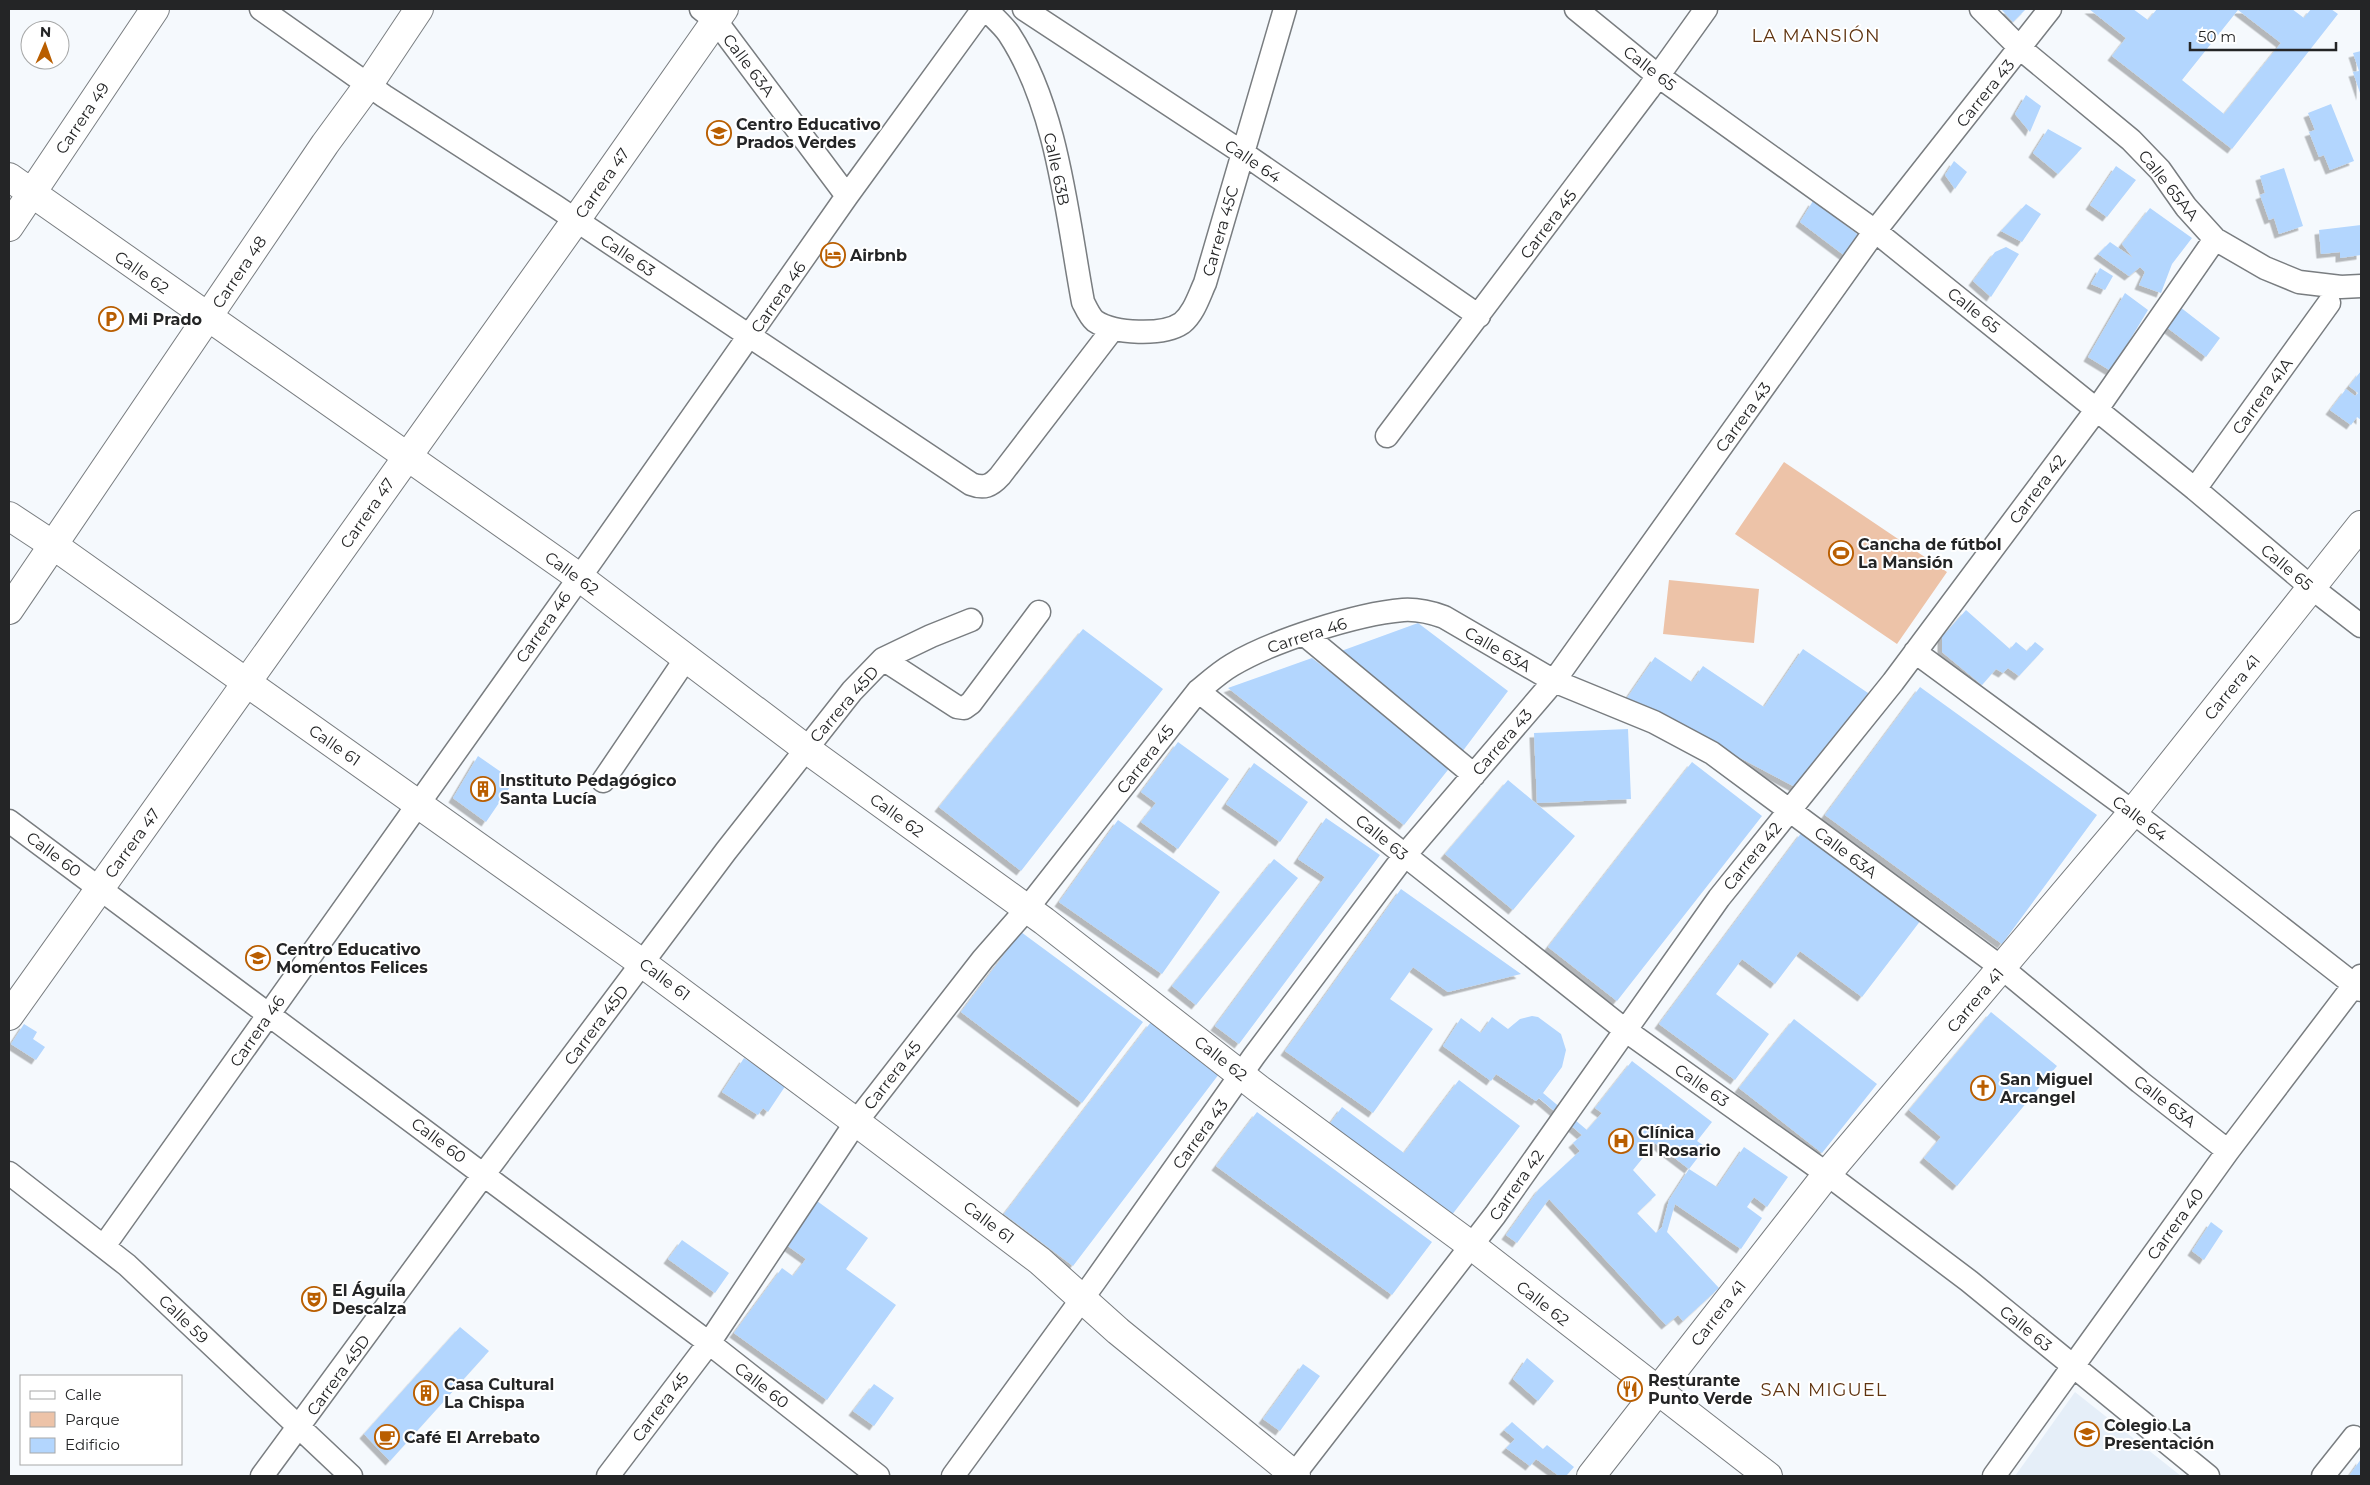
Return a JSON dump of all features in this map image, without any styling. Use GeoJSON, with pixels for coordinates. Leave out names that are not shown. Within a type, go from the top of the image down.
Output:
{"type":"FeatureCollection","features":[{"type":"Feature","properties":{"kind":"main road","name":"Carrera 49"},"geometry":{"type":"LineString","coordinates":[[9,227],[155,9]]}},
{"type":"Feature","properties":{"kind":"main road","name":"Carrera 48"},"geometry":{"type":"LineString","coordinates":[[9,610],[325,144],[370,84],[419,9]]}},
{"type":"Feature","properties":{"kind":"main road","name":"Carrera 47"},"geometry":{"type":"LineString","coordinates":[[9,1016],[576,220],[714,13]]}},
{"type":"Feature","properties":{"kind":"main road","name":"Calle 62"},"geometry":{"type":"LineString","coordinates":[[9,177],[579,577],[806,749],[1026,910],[1242,1075],[1472,1246],[1656,1391],[1768,1476]]}},
{"type":"Feature","properties":{"kind":"main road","name":"Calle 61"},"geometry":{"type":"LineString","coordinates":[[9,516],[53,545],[642,963],[856,1122],[1040,1261],[1082,1300],[1294,1476]]}},
{"type":"Feature","properties":{"kind":"main road","name":"Carrera 41"},"geometry":{"type":"LineString","coordinates":[[1592,1476],[1656,1391],[1827,1174],[2133,812],[2361,525]]}},
{"type":"Feature","properties":{"kind":"street","name":"Calle 63"},"geometry":{"type":"LineString","coordinates":[[261,9],[370,84],[971,484],[979,487],[991,485],[1000,476],[1112,330]]}},
{"type":"Feature","properties":{"kind":"street","name":"Carrera 46"},"geometry":{"type":"LineString","coordinates":[[104,1246],[750,337],[847,196],[985,9]]}},
{"type":"Feature","properties":{"kind":"street","name":"Calle 63B"},"geometry":{"type":"LineString","coordinates":[[985,9],[1008,33],[1030,72],[1044,107],[1056,157],[1083,302],[1094,321],[1112,330]]}},
{"type":"Feature","properties":{"kind":"street","name":"Calle 64"},"geometry":{"type":"LineString","coordinates":[[1024,9],[1243,154],[1479,316]]}},
{"type":"Feature","properties":{"kind":"street","name":"Carrera 45C"},"geometry":{"type":"LineString","coordinates":[[1112,330],[1139,332],[1162,330],[1181,323],[1195,307],[1205,283],[1285,9]]}},
{"type":"Feature","properties":{"kind":"street","name":"Calle 65"},"geometry":{"type":"LineString","coordinates":[[1576,9],[1657,75],[1875,231],[2097,409],[2312,588],[2361,626]]}},
{"type":"Feature","properties":{"kind":"street","name":"Carrera 45"},"geometry":{"type":"LineString","coordinates":[[1388,436],[1648,90],[1706,9]]}},
{"type":"Feature","properties":{"kind":"street","name":"Calle 65AA"},"geometry":{"type":"LineString","coordinates":[[1981,9],[2020,48],[2131,140],[2160,170],[2186,208],[2215,239],[2265,268],[2299,282],[2341,287],[2361,286]]}},
{"type":"Feature","properties":{"kind":"street","name":"Carrera 43"},"geometry":{"type":"LineString","coordinates":[[953,1476],[1082,1300],[1254,1056],[1405,855],[1554,681],[1875,231],[2050,9]]}},
{"type":"Feature","properties":{"kind":"street","name":"Calle 63A"},"geometry":{"type":"LineString","coordinates":[[714,13],[847,196]]}},
{"type":"Feature","properties":{"kind":"street","name":"Carrera 42"},"geometry":{"type":"LineString","coordinates":[[1294,1476],[1472,1246],[1719,898],[1915,652],[2097,409],[2215,239]]}},
{"type":"Feature","properties":{"kind":"street","name":"Carrera 41A"},"geometry":{"type":"LineString","coordinates":[[2195,489],[2329,303]]}},
{"type":"Feature","properties":{"kind":"street","name":"Carrera 46"},"geometry":{"type":"LineString","coordinates":[[1198,691],[1230,665],[1259,650],[1384,613],[1404,610],[1427,611]]}},
{"type":"Feature","properties":{"kind":"street","name":"Calle 63A"},"geometry":{"type":"LineString","coordinates":[[1427,611],[1444,618],[1554,681],[1685,736],[1712,752],[2002,968],[2140,1082],[2228,1151]]}},
{"type":"Feature","properties":{"kind":"street"},"geometry":{"type":"LineString","coordinates":[[883,659],[957,707],[964,708],[971,703],[1039,612]]}},
{"type":"Feature","properties":{"kind":"street","name":"Carrera 45D"},"geometry":{"type":"LineString","coordinates":[[262,1476],[642,963],[852,691],[883,659],[931,636],[971,620]]}},
{"type":"Feature","properties":{"kind":"street"},"geometry":{"type":"LineString","coordinates":[[1305,635],[1474,775]]}},
{"type":"Feature","properties":{"kind":"street","name":"Calle 64"},"geometry":{"type":"LineString","coordinates":[[1915,652],[2133,812],[2359,984]]}},
{"type":"Feature","properties":{"kind":"street"},"geometry":{"type":"LineString","coordinates":[[603,782],[687,658]]}},
{"type":"Feature","properties":{"kind":"street","name":"Calle 63"},"geometry":{"type":"LineString","coordinates":[[1198,691],[1625,1030],[1827,1174],[1968,1281],[2208,1476]]}},
{"type":"Feature","properties":{"kind":"street","name":"Carrera 45"},"geometry":{"type":"LineString","coordinates":[[608,1476],[709,1343],[856,1122],[983,959],[1026,910],[1198,691]]}},
{"type":"Feature","properties":{"kind":"street","name":"Calle 60"},"geometry":{"type":"LineString","coordinates":[[9,821],[709,1343],[872,1471],[892,1476]]}},
{"type":"Feature","properties":{"kind":"street","name":"Carrera 40"},"geometry":{"type":"LineString","coordinates":[[1994,1476],[2228,1151],[2359,984]]}},
{"type":"Feature","properties":{"kind":"street","name":"Calle 59"},"geometry":{"type":"LineString","coordinates":[[10,1177],[104,1246],[136,1273],[351,1476]]}},
{"type":"Feature","properties":{"kind":"street"},"geometry":{"type":"LineString","coordinates":[[2323,1476],[2354,1437]]}},
{"type":"Feature","properties":{"kind":"shaded area","name":"Colegio La Presentación"},"geometry":{"type":"Polygon","coordinates":[[[2075,1392],[2181,1476],[2015,1476],[2075,1392]]]}},
{"type":"Feature","properties":{"kind":"green space","name":"Cancha de fútbol La Mansión"},"geometry":{"type":"Polygon","coordinates":[[[1784,462],[1947,572],[1897,644],[1735,534],[1784,462]]]}},
{"type":"Feature","properties":{"kind":"green space"},"geometry":{"type":"Polygon","coordinates":[[[1669,580],[1759,589],[1754,643],[1663,634],[1669,580]]]}},
{"type":"Feature","properties":{"kind":"building"},"geometry":{"type":"Polygon","coordinates":[[[2001,9],[2026,9],[2013,22],[2001,9]]]}},
{"type":"Feature","properties":{"kind":"building"},"geometry":{"type":"Polygon","coordinates":[[[2089,9],[2133,9],[2148,20],[2157,9],[2292,9],[2304,18],[2311,9],[2331,9],[2338,14],[2232,149],[2112,56],[2126,38],[2089,9]],[[2238,10],[2182,80],[2224,114],[2281,43],[2238,10]]]}},
{"type":"Feature","properties":{"kind":"building"},"geometry":{"type":"Polygon","coordinates":[[[2361,51],[2361,96],[2353,72],[2359,71],[2353,53],[2361,51]]]}},
{"type":"Feature","properties":{"kind":"building"},"geometry":{"type":"Polygon","coordinates":[[[2026,95],[2041,106],[2030,132],[2015,114],[2026,95]]]}},
{"type":"Feature","properties":{"kind":"building"},"geometry":{"type":"Polygon","coordinates":[[[2331,104],[2354,161],[2330,170],[2324,155],[2319,157],[2309,132],[2315,130],[2308,113],[2331,104]]]}},
{"type":"Feature","properties":{"kind":"building"},"geometry":{"type":"Polygon","coordinates":[[[2048,129],[2082,148],[2058,174],[2033,153],[2048,129]]]}},
{"type":"Feature","properties":{"kind":"building"},"geometry":{"type":"Polygon","coordinates":[[[1954,161],[1967,172],[1955,189],[1945,175],[1954,161]]]}},
{"type":"Feature","properties":{"kind":"building"},"geometry":{"type":"Polygon","coordinates":[[[2116,166],[2136,180],[2107,217],[2090,205],[2116,166]]]}},
{"type":"Feature","properties":{"kind":"building"},"geometry":{"type":"Polygon","coordinates":[[[2284,168],[2303,226],[2279,234],[2274,218],[2269,220],[2260,195],[2265,193],[2260,176],[2284,168]]]}},
{"type":"Feature","properties":{"kind":"building"},"geometry":{"type":"Polygon","coordinates":[[[1813,201],[1864,239],[1849,259],[1800,222],[1813,201]]]}},
{"type":"Feature","properties":{"kind":"building"},"geometry":{"type":"Polygon","coordinates":[[[2026,204],[2041,214],[2022,242],[2001,231],[2026,204]]]}},
{"type":"Feature","properties":{"kind":"building"},"geometry":{"type":"Polygon","coordinates":[[[2150,208],[2192,238],[2172,264],[2161,293],[2139,285],[2145,272],[2140,267],[2129,276],[2098,254],[2110,242],[2133,258],[2122,244],[2150,208]]]}},
{"type":"Feature","properties":{"kind":"building"},"geometry":{"type":"Polygon","coordinates":[[[2361,225],[2361,255],[2340,258],[2340,252],[2321,254],[2319,230],[2361,225]]]}},
{"type":"Feature","properties":{"kind":"building"},"geometry":{"type":"Polygon","coordinates":[[[2006,247],[2019,254],[1991,297],[1973,281],[1995,252],[2006,247]]]}},
{"type":"Feature","properties":{"kind":"building"},"geometry":{"type":"Polygon","coordinates":[[[2100,268],[2113,276],[2105,290],[2091,284],[2100,268]]]}},
{"type":"Feature","properties":{"kind":"building"},"geometry":{"type":"Polygon","coordinates":[[[2125,293],[2148,310],[2111,371],[2088,357],[2125,293]]]}},
{"type":"Feature","properties":{"kind":"building"},"geometry":{"type":"Polygon","coordinates":[[[2180,307],[2220,338],[2206,357],[2165,326],[2180,307]]]}},
{"type":"Feature","properties":{"kind":"building"},"geometry":{"type":"Polygon","coordinates":[[[2361,371],[2361,420],[2357,417],[2351,425],[2330,410],[2346,389],[2355,396],[2358,393],[2349,386],[2361,371]]]}},
{"type":"Feature","properties":{"kind":"building"},"geometry":{"type":"Polygon","coordinates":[[[1966,610],[2010,649],[2016,642],[2027,651],[2035,642],[2044,649],[2019,676],[2008,668],[2003,673],[1996,669],[1982,685],[1942,652],[1942,637],[1966,610]]]}},
{"type":"Feature","properties":{"kind":"building"},"geometry":{"type":"Polygon","coordinates":[[[1418,623],[1508,691],[1462,752],[1333,654],[1418,623]]]}},
{"type":"Feature","properties":{"kind":"building"},"geometry":{"type":"Polygon","coordinates":[[[1083,629],[1163,689],[1021,871],[939,807],[1083,629]]]}},
{"type":"Feature","properties":{"kind":"building"},"geometry":{"type":"Polygon","coordinates":[[[1803,649],[1871,695],[1795,787],[1627,698],[1655,657],[1692,682],[1703,666],[1764,707],[1803,649]]]}},
{"type":"Feature","properties":{"kind":"building"},"geometry":{"type":"Polygon","coordinates":[[[1312,658],[1451,766],[1404,825],[1228,688],[1312,658]]]}},
{"type":"Feature","properties":{"kind":"building"},"geometry":{"type":"Polygon","coordinates":[[[1920,687],[2097,815],[2002,944],[1825,815],[1920,687]]]}},
{"type":"Feature","properties":{"kind":"building"},"geometry":{"type":"Polygon","coordinates":[[[1628,729],[1631,799],[1537,803],[1534,733],[1628,729]]]}},
{"type":"Feature","properties":{"kind":"building"},"geometry":{"type":"Polygon","coordinates":[[[1178,742],[1229,779],[1178,849],[1141,822],[1156,803],[1141,792],[1178,742]]]}},
{"type":"Feature","properties":{"kind":"building","name":"Instituto Pedagógico Santa Lucía"},"geometry":{"type":"Polygon","coordinates":[[[478,756],[514,781],[486,822],[453,798],[478,756]]]}},
{"type":"Feature","properties":{"kind":"building"},"geometry":{"type":"Polygon","coordinates":[[[1692,762],[1762,816],[1617,1001],[1548,947],[1692,762]]]}},
{"type":"Feature","properties":{"kind":"building"},"geometry":{"type":"Polygon","coordinates":[[[1254,763],[1308,802],[1280,842],[1226,804],[1254,763]]]}},
{"type":"Feature","properties":{"kind":"building"},"geometry":{"type":"Polygon","coordinates":[[[1508,780],[1575,836],[1513,910],[1445,854],[1508,780]]]}},
{"type":"Feature","properties":{"kind":"building"},"geometry":{"type":"Polygon","coordinates":[[[1326,818],[1380,855],[1239,1044],[1215,1026],[1325,877],[1298,859],[1326,818]]]}},
{"type":"Feature","properties":{"kind":"building"},"geometry":{"type":"Polygon","coordinates":[[[1118,820],[1220,892],[1162,974],[1059,902],[1118,820]]]}},
{"type":"Feature","properties":{"kind":"building"},"geometry":{"type":"Polygon","coordinates":[[[1802,832],[1921,920],[1862,997],[1800,951],[1775,984],[1742,959],[1716,994],[1769,1034],[1735,1080],[1659,1024],[1802,832]]]}},
{"type":"Feature","properties":{"kind":"building"},"geometry":{"type":"Polygon","coordinates":[[[1274,859],[1298,878],[1196,1005],[1172,986],[1274,859]]]}},
{"type":"Feature","properties":{"kind":"building"},"geometry":{"type":"Polygon","coordinates":[[[1401,889],[1521,974],[1448,992],[1413,967],[1390,999],[1433,1029],[1373,1113],[1285,1051],[1401,889]]]}},
{"type":"Feature","properties":{"kind":"building"},"geometry":{"type":"Polygon","coordinates":[[[1021,932],[1143,1022],[1082,1103],[961,1012],[1021,932]]]}},
{"type":"Feature","properties":{"kind":"building","name":"San Miguel Arcangel"},"geometry":{"type":"Polygon","coordinates":[[[1991,1012],[2057,1066],[1957,1186],[1924,1158],[1941,1137],[1909,1110],[1991,1012]]]}},
{"type":"Feature","properties":{"kind":"building"},"geometry":{"type":"Polygon","coordinates":[[[1532,1016],[1538,1017],[1561,1034],[1566,1050],[1562,1067],[1543,1093],[1587,1130],[1602,1113],[1595,1108],[1632,1061],[1712,1122],[1697,1141],[1706,1147],[1689,1169],[1717,1187],[1744,1147],[1788,1177],[1767,1207],[1754,1197],[1747,1207],[1762,1218],[1741,1249],[1675,1204],[1667,1232],[1719,1288],[1683,1321],[1678,1315],[1666,1325],[1549,1199],[1517,1243],[1506,1235],[1539,1189],[1580,1151],[1573,1143],[1582,1135],[1539,1098],[1536,1101],[1496,1074],[1491,1081],[1443,1046],[1461,1018],[1481,1033],[1492,1017],[1508,1029],[1520,1019],[1532,1016]],[[1655,1143],[1633,1170],[1656,1195],[1637,1213],[1656,1233],[1662,1227],[1669,1200],[1689,1169],[1655,1143]]]}},
{"type":"Feature","properties":{"kind":"building"},"geometry":{"type":"Polygon","coordinates":[[[1794,1019],[1877,1084],[1822,1153],[1739,1088],[1794,1019]]]}},
{"type":"Feature","properties":{"kind":"building"},"geometry":{"type":"Polygon","coordinates":[[[1151,1022],[1219,1074],[1073,1266],[1004,1214],[1151,1022]]]}},
{"type":"Feature","properties":{"kind":"building"},"geometry":{"type":"Polygon","coordinates":[[[24,1024],[37,1032],[33,1039],[45,1047],[36,1060],[11,1044],[24,1024]]]}},
{"type":"Feature","properties":{"kind":"building"},"geometry":{"type":"Polygon","coordinates":[[[744,1058],[786,1085],[768,1112],[763,1108],[758,1115],[722,1092],[744,1058]]]}},
{"type":"Feature","properties":{"kind":"building"},"geometry":{"type":"Polygon","coordinates":[[[1459,1080],[1520,1126],[1448,1220],[1326,1129],[1342,1107],[1404,1153],[1459,1080]]]}},
{"type":"Feature","properties":{"kind":"building"},"geometry":{"type":"Polygon","coordinates":[[[1257,1112],[1432,1242],[1392,1295],[1216,1166],[1257,1112]]]}},
{"type":"Feature","properties":{"kind":"building"},"geometry":{"type":"Polygon","coordinates":[[[817,1201],[868,1238],[846,1269],[896,1305],[827,1400],[734,1333],[782,1268],[793,1276],[806,1259],[785,1244],[817,1201]]]}},
{"type":"Feature","properties":{"kind":"building"},"geometry":{"type":"Polygon","coordinates":[[[2211,1222],[2223,1231],[2204,1260],[2192,1251],[2211,1222]]]}},
{"type":"Feature","properties":{"kind":"building"},"geometry":{"type":"Polygon","coordinates":[[[682,1240],[729,1273],[715,1293],[668,1259],[682,1240]]]}},
{"type":"Feature","properties":{"kind":"building","name":"Casa Cultural La Chispa"},"geometry":{"type":"Polygon","coordinates":[[[460,1327],[489,1351],[390,1461],[364,1434],[460,1327]]]}},
{"type":"Feature","properties":{"kind":"building"},"geometry":{"type":"Polygon","coordinates":[[[1527,1358],[1554,1381],[1538,1401],[1513,1379],[1527,1358]]]}},
{"type":"Feature","properties":{"kind":"building"},"geometry":{"type":"Polygon","coordinates":[[[1303,1364],[1320,1376],[1280,1431],[1263,1419],[1303,1364]]]}},
{"type":"Feature","properties":{"kind":"building"},"geometry":{"type":"Polygon","coordinates":[[[874,1384],[894,1398],[874,1426],[853,1411],[874,1384]]]}},
{"type":"Feature","properties":{"kind":"building"},"geometry":{"type":"Polygon","coordinates":[[[1512,1422],[1543,1449],[1547,1445],[1574,1467],[1566,1476],[1559,1476],[1536,1459],[1530,1466],[1506,1448],[1515,1439],[1504,1430],[1512,1422]]]}},
{"type":"Feature","properties":{"kind":"building"},"geometry":{"type":"Polygon","coordinates":[[[2361,1459],[2361,1476],[2349,1476],[2361,1459]]]}},
{"type":"Feature","properties":{"kind":"place","name":"Centro Educativo Prados Verdes"},"geometry":{"type":"Point","coordinates":[719,133]}},
{"type":"Feature","properties":{"kind":"place","name":"Airbnb"},"geometry":{"type":"Point","coordinates":[833,255]}},
{"type":"Feature","properties":{"kind":"place","name":"Mi Prado"},"geometry":{"type":"Point","coordinates":[111,319]}},
{"type":"Feature","properties":{"kind":"place","name":"Cancha de fútbol La Mansión"},"geometry":{"type":"Point","coordinates":[1841,553]}},
{"type":"Feature","properties":{"kind":"place","name":"Instituto Pedagógico Santa Lucía"},"geometry":{"type":"Point","coordinates":[483,789]}},
{"type":"Feature","properties":{"kind":"place","name":"Centro Educativo Momentos Felices"},"geometry":{"type":"Point","coordinates":[258,958]}},
{"type":"Feature","properties":{"kind":"place","name":"San Miguel Arcangel"},"geometry":{"type":"Point","coordinates":[1983,1088]}},
{"type":"Feature","properties":{"kind":"place","name":"Clínica El Rosario"},"geometry":{"type":"Point","coordinates":[1621,1141]}},
{"type":"Feature","properties":{"kind":"place","name":"El Águila Descalza"},"geometry":{"type":"Point","coordinates":[314,1299]}},
{"type":"Feature","properties":{"kind":"place","name":"Resturante Punto Verde"},"geometry":{"type":"Point","coordinates":[1630,1389]}},
{"type":"Feature","properties":{"kind":"place","name":"Casa Cultural La Chispa"},"geometry":{"type":"Point","coordinates":[426,1393]}},
{"type":"Feature","properties":{"kind":"place","name":"Colegio La Presentación"},"geometry":{"type":"Point","coordinates":[2087,1434]}},
{"type":"Feature","properties":{"kind":"place","name":"Café El Arrebato"},"geometry":{"type":"Point","coordinates":[387,1437]}},
{"type":"Feature","properties":{"kind":"district","name":"LA MANSIÓN"},"geometry":{"type":"Point","coordinates":[1816,36]}},
{"type":"Feature","properties":{"kind":"district","name":"SAN MIGUEL"},"geometry":{"type":"Point","coordinates":[1824,1390]}}]}
